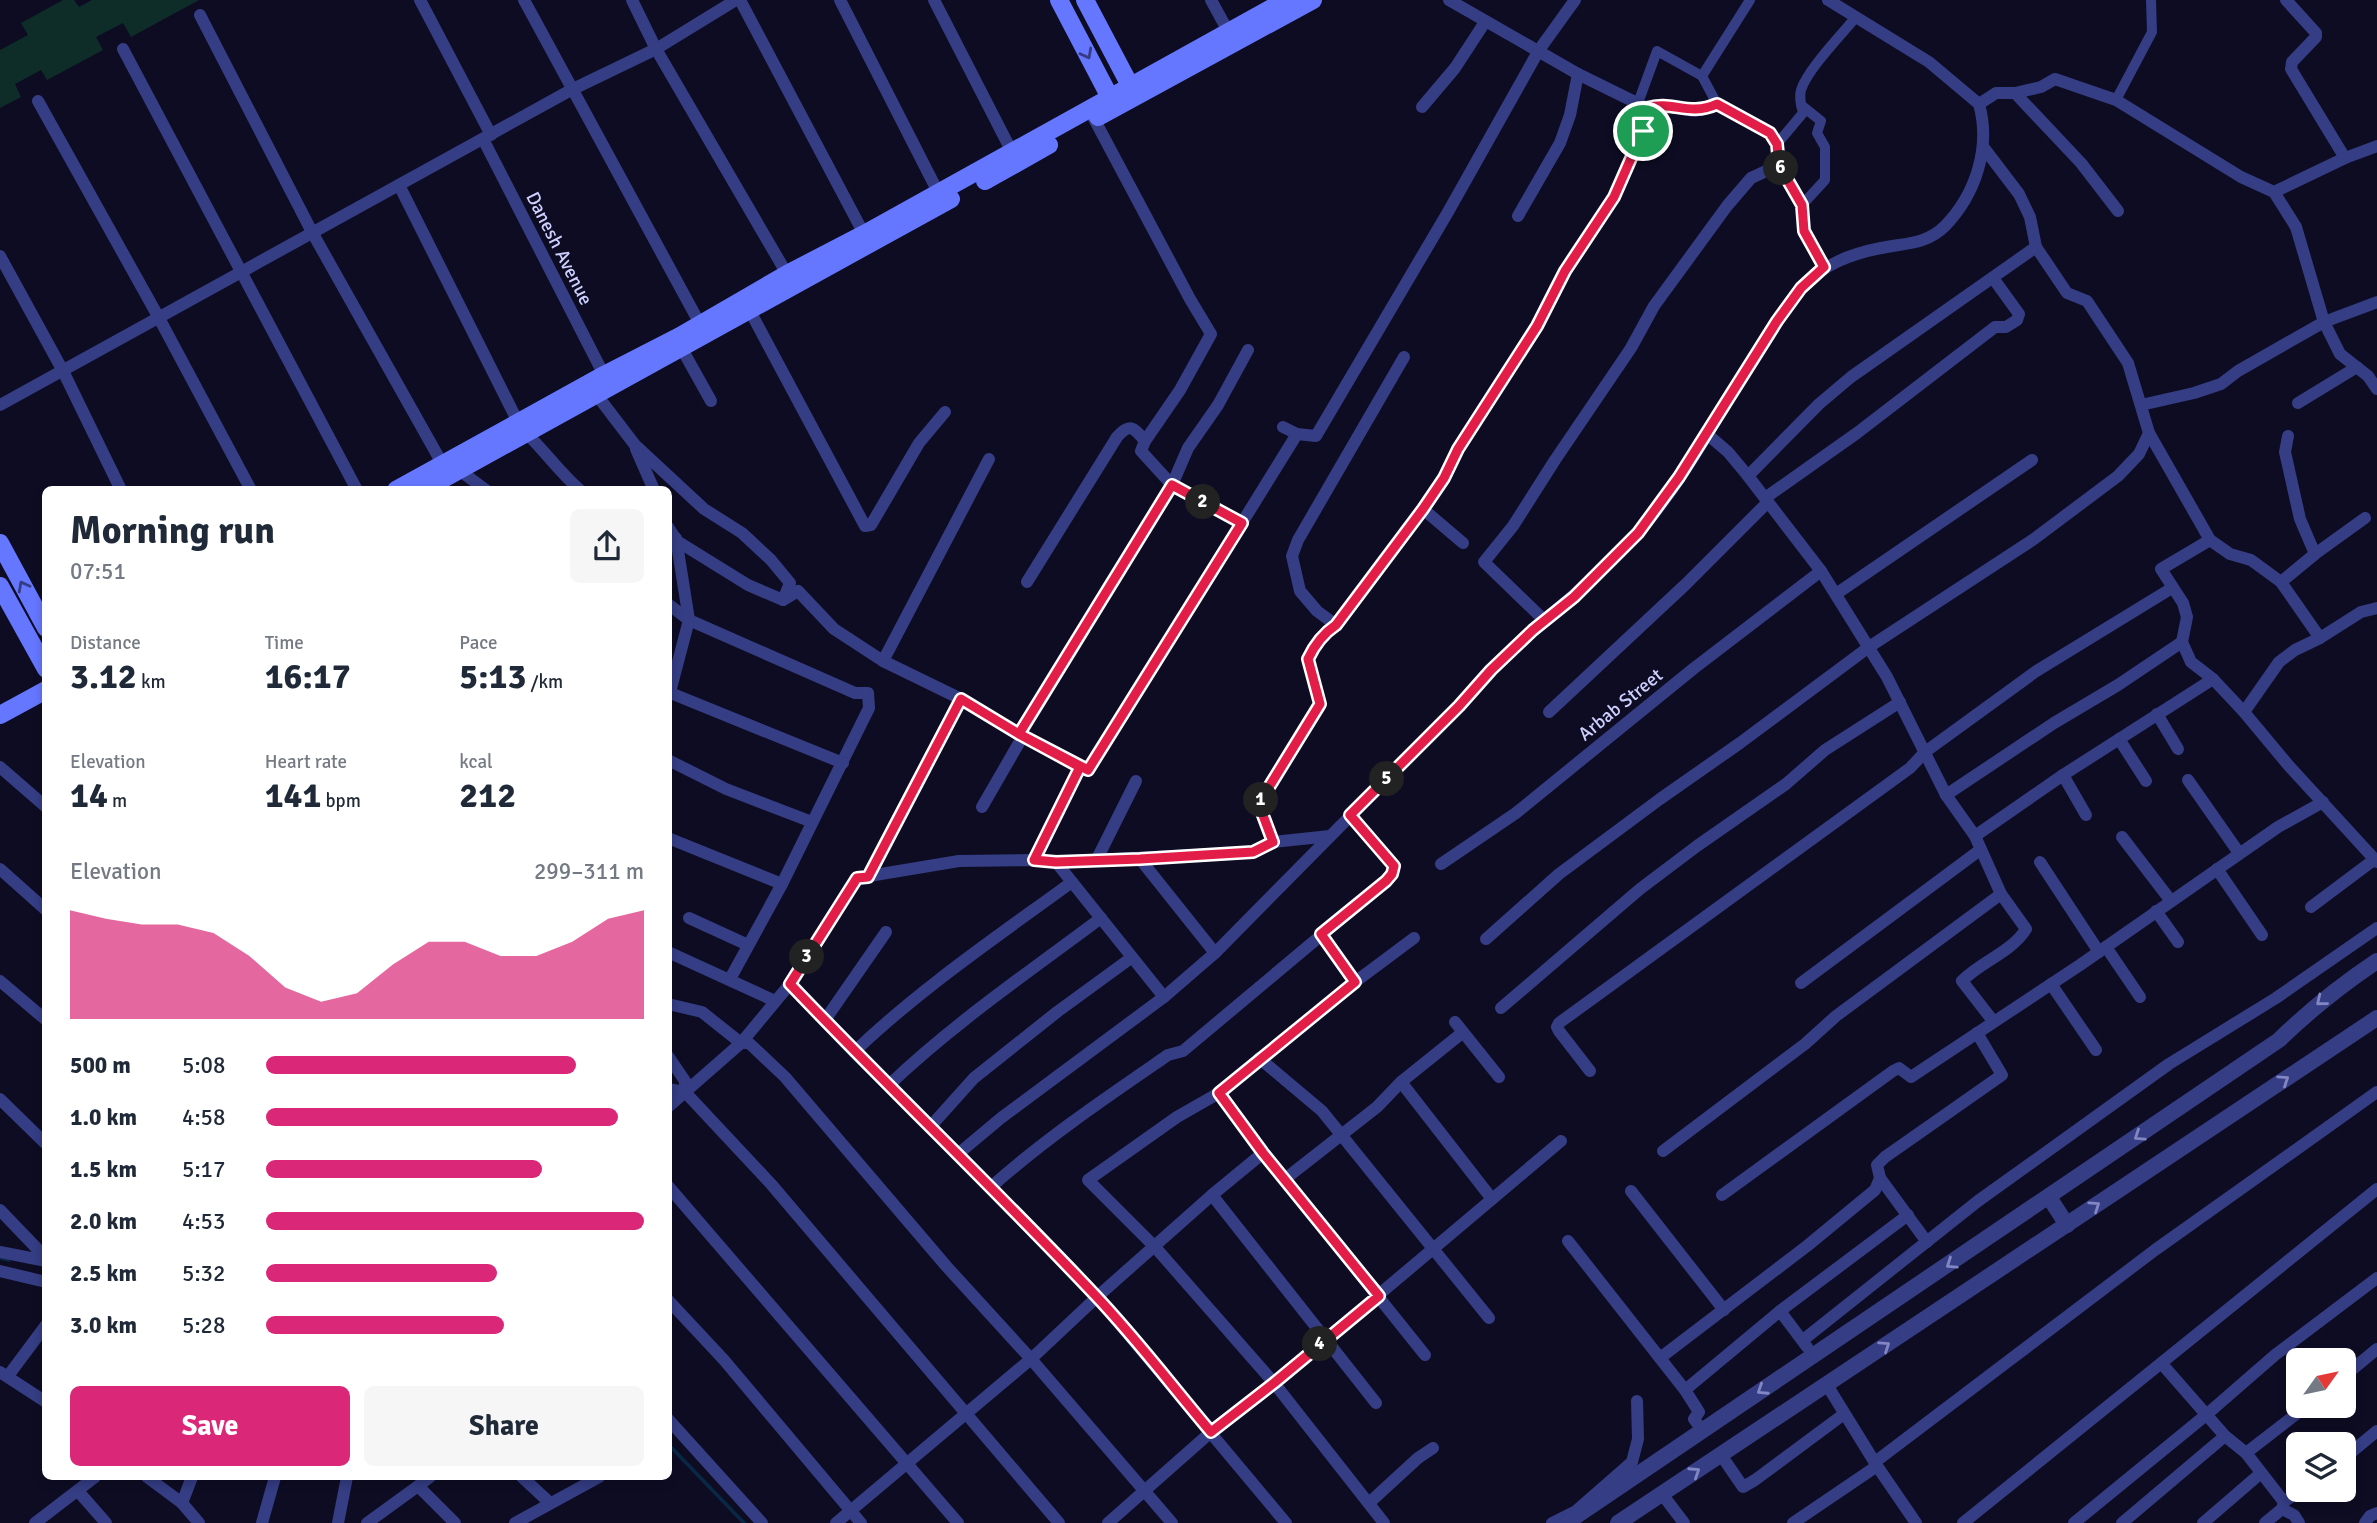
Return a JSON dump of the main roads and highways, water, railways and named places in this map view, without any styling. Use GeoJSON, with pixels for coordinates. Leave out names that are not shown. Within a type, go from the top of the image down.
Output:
{"type":"FeatureCollection","features":[{"type":"Feature","properties":{"kind":"main road"},"geometry":{"type":"LineString","coordinates":[[1059,0],[1113,102]]}},
{"type":"Feature","properties":{"kind":"main road"},"geometry":{"type":"LineString","coordinates":[[1085,0],[1133,91]]}},
{"type":"Feature","properties":{"kind":"main road"},"geometry":{"type":"LineString","coordinates":[[1133,91],[1228,31],[1286,0]]}},
{"type":"Feature","properties":{"kind":"main road"},"geometry":{"type":"LineString","coordinates":[[522,427],[596,394],[682,349],[1113,102],[1313,0]]}},
{"type":"Feature","properties":{"kind":"main road"},"geometry":{"type":"LineString","coordinates":[[406,486],[451,467],[522,427],[604,375],[787,274],[1012,152],[1092,114]]}},
{"type":"Feature","properties":{"kind":"main road"},"geometry":{"type":"LineString","coordinates":[[428,486],[451,467]]}},
{"type":"Feature","properties":{"kind":"main road"},"geometry":{"type":"LineString","coordinates":[[0,543],[42,621]]}},
{"type":"Feature","properties":{"kind":"main road"},"geometry":{"type":"LineString","coordinates":[[0,586],[42,661]]}},
{"type":"Feature","properties":{"kind":"main road"},"geometry":{"type":"LineString","coordinates":[[0,702],[42,690]]}},
{"type":"Feature","properties":{"kind":"main road"},"geometry":{"type":"LineString","coordinates":[[0,715],[42,691]]}},
{"type":"Feature","properties":{"kind":"waterway"},"geometry":{"type":"LineString","coordinates":[[0,1258],[9,1260]]}},
{"type":"Feature","properties":{"kind":"waterway"},"geometry":{"type":"LineString","coordinates":[[672,1448],[744,1523]]}}]}
